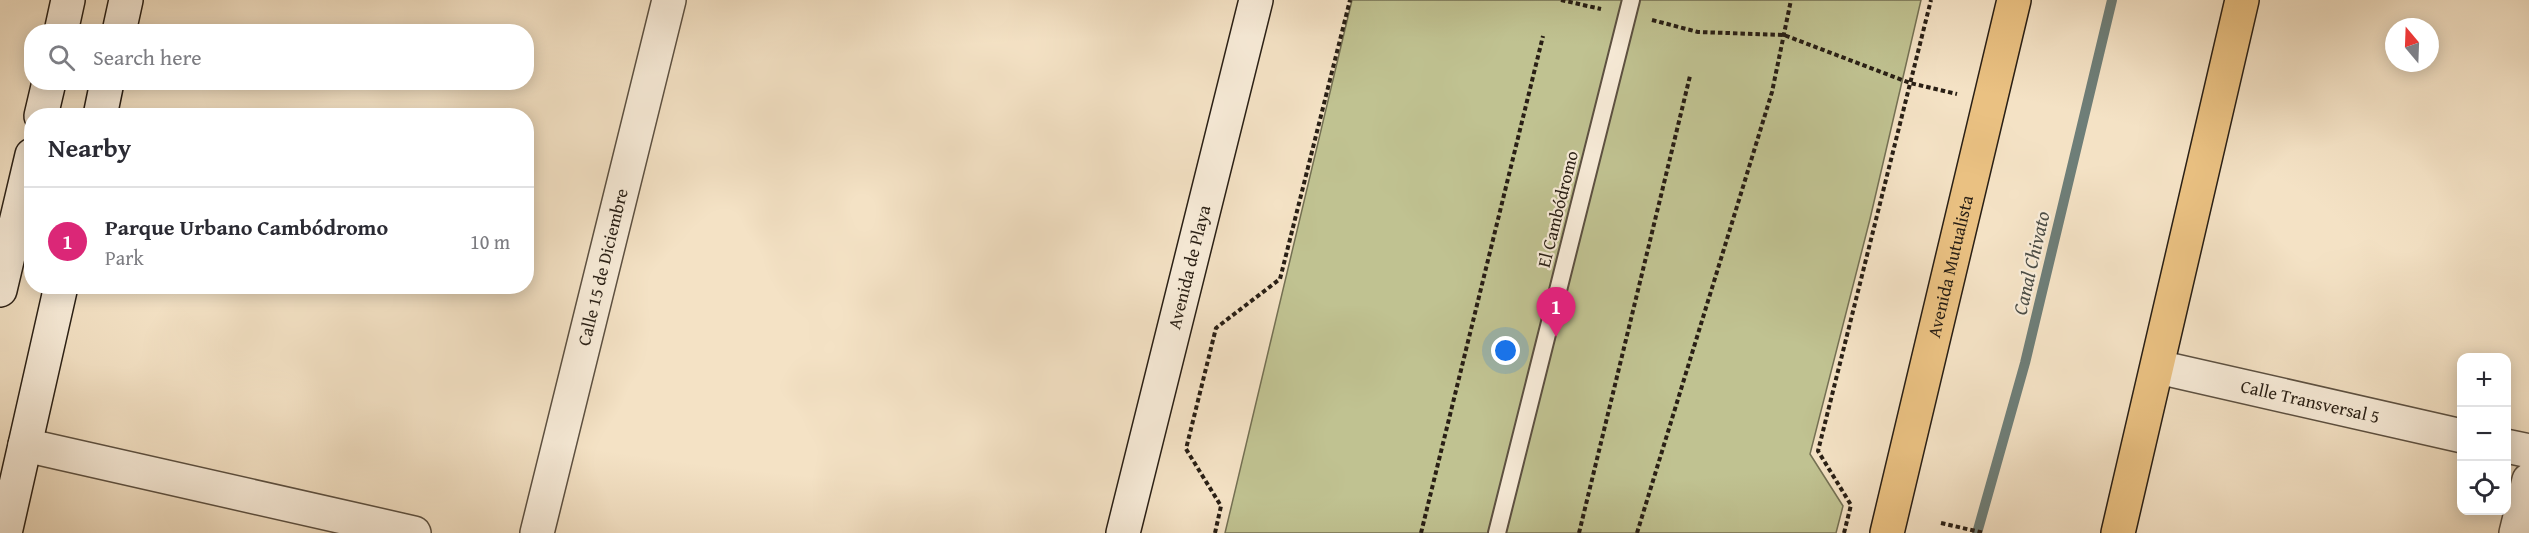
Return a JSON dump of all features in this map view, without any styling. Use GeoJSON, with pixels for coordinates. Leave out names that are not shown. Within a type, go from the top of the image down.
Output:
{"type":"FeatureCollection","features":[{"type":"Feature","properties":{"kind":"main road","name":"Avenida Mutualista"},"geometry":{"type":"LineString","coordinates":[[1887,533],[2014,0]]}},
{"type":"Feature","properties":{"kind":"main road"},"geometry":{"type":"LineString","coordinates":[[2118,533],[2242,0]]}},
{"type":"Feature","properties":{"kind":"street"},"geometry":{"type":"LineString","coordinates":[[63,24],[68,0]]}},
{"type":"Feature","properties":{"kind":"street"},"geometry":{"type":"LineString","coordinates":[[121,24],[126,0]]}},
{"type":"Feature","properties":{"kind":"street","name":"Calle 15 de Diciembre"},"geometry":{"type":"LineString","coordinates":[[537,533],[669,0]]}},
{"type":"Feature","properties":{"kind":"street","name":"Avenida de Playa"},"geometry":{"type":"LineString","coordinates":[[1123,533],[1256,0]]}},
{"type":"Feature","properties":{"kind":"street"},"geometry":{"type":"LineString","coordinates":[[43,108],[47,90]]}},
{"type":"Feature","properties":{"kind":"street"},"geometry":{"type":"LineString","coordinates":[[102,108],[105,90]]}},
{"type":"Feature","properties":{"kind":"street"},"geometry":{"type":"LineString","coordinates":[[0,290],[24,189]]}},
{"type":"Feature","properties":{"kind":"street"},"geometry":{"type":"LineString","coordinates":[[4,533],[59,294]]}},
{"type":"Feature","properties":{"kind":"street","name":"Calle Transversal 5"},"geometry":{"type":"LineString","coordinates":[[2158,367],[2457,435]]}},
{"type":"Feature","properties":{"kind":"street"},"geometry":{"type":"LineString","coordinates":[[25,445],[414,533]]}},
{"type":"Feature","properties":{"kind":"street"},"geometry":{"type":"LineString","coordinates":[[2511,447],[2529,451]]}},
{"type":"Feature","properties":{"kind":"street"},"geometry":{"type":"LineString","coordinates":[[2516,533],[2529,480]]}},
{"type":"Feature","properties":{"kind":"lane","name":"El Cambódromo"},"geometry":{"type":"LineString","coordinates":[[1497,533],[1629,7]]}},
{"type":"Feature","properties":{"kind":"path"},"geometry":{"type":"LineString","coordinates":[[1215,533],[1221,506],[1186,449],[1213,339],[1216,328],[1280,279],[1350,0]]}},
{"type":"Feature","properties":{"kind":"path"},"geometry":{"type":"LineString","coordinates":[[1561,0],[1629,7],[1698,32],[1784,35],[1910,83],[1990,102]]}},
{"type":"Feature","properties":{"kind":"path"},"geometry":{"type":"LineString","coordinates":[[1637,533],[1772,92],[1791,0]]}},
{"type":"Feature","properties":{"kind":"path"},"geometry":{"type":"LineString","coordinates":[[1844,533],[1851,505],[1818,451],[1930,0]]}},
{"type":"Feature","properties":{"kind":"path"},"geometry":{"type":"LineString","coordinates":[[1421,533],[1544,36]]}},
{"type":"Feature","properties":{"kind":"path"},"geometry":{"type":"LineString","coordinates":[[1579,533],[1690,76]]}},
{"type":"Feature","properties":{"kind":"path"},"geometry":{"type":"LineString","coordinates":[[1941,523],[1984,533]]}},
{"type":"Feature","properties":{"kind":"green space"},"geometry":{"type":"Polygon","coordinates":[[[1352,0],[1921,0],[1870,219],[1810,454],[1843,506],[1836,533],[1225,533],[1352,0]]]}},
{"type":"Feature","properties":{"kind":"waterway","name":"Canal Chivato"},"geometry":{"type":"LineString","coordinates":[[1977,533],[2025,363],[2112,0]]}},
{"type":"Feature","properties":{"kind":"place","name":"Parque Urbano Cambódromo"},"geometry":{"type":"Point","coordinates":[1556,337]}}]}
